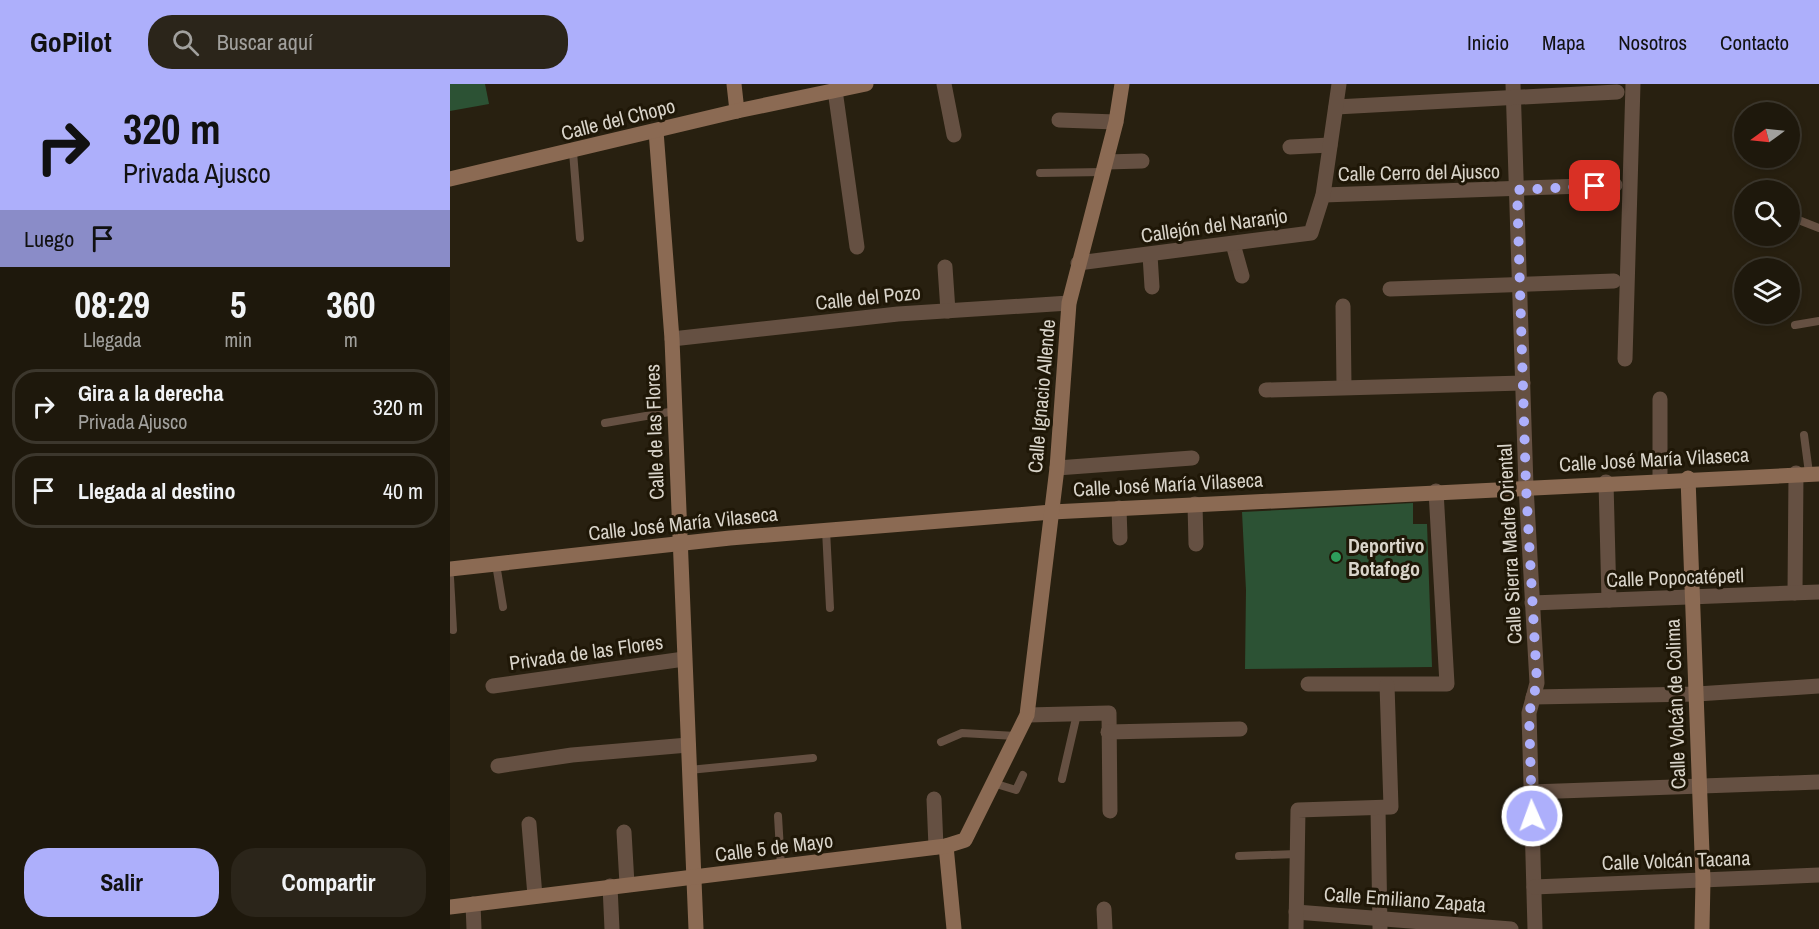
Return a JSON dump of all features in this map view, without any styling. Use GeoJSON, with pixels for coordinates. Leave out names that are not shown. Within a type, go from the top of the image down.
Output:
{"type":"FeatureCollection","features":[{"type":"Feature","properties":{"kind":"street"},"geometry":{"type":"LineString","coordinates":[[734,84],[737,111]]}},
{"type":"Feature","properties":{"kind":"street"},"geometry":{"type":"LineString","coordinates":[[944,84],[954,135]]}},
{"type":"Feature","properties":{"kind":"street","name":"Calle Ignacio Allende"},"geometry":{"type":"LineString","coordinates":[[1027,716],[1057,468],[1069,303],[1116,122],[1122,84]]}},
{"type":"Feature","properties":{"kind":"street","name":"Callejón del Naranjo"},"geometry":{"type":"LineString","coordinates":[[1078,263],[1311,233],[1323,195],[1339,84]]}},
{"type":"Feature","properties":{"kind":"street"},"geometry":{"type":"LineString","coordinates":[[1626,359],[1633,84]]}},
{"type":"Feature","properties":{"kind":"street","name":"Calle del Chopo"},"geometry":{"type":"LineString","coordinates":[[450,180],[737,111],[859,85]]}},
{"type":"Feature","properties":{"kind":"street"},"geometry":{"type":"LineString","coordinates":[[834,90],[857,247]]}},
{"type":"Feature","properties":{"kind":"street"},"geometry":{"type":"LineString","coordinates":[[1336,107],[1513,91],[1617,92]]}},
{"type":"Feature","properties":{"kind":"street","name":"Calle Sierra Madre Oriental"},"geometry":{"type":"LineString","coordinates":[[1513,91],[1526,486],[1537,683],[1529,713],[1535,929]]}},
{"type":"Feature","properties":{"kind":"street"},"geometry":{"type":"LineString","coordinates":[[1059,120],[1116,122]]}},
{"type":"Feature","properties":{"kind":"street","name":"Calle de las Flores"},"geometry":{"type":"LineString","coordinates":[[657,131],[672,339],[696,929]]}},
{"type":"Feature","properties":{"kind":"street"},"geometry":{"type":"LineString","coordinates":[[1290,147],[1330,145]]}},
{"type":"Feature","properties":{"kind":"street"},"geometry":{"type":"LineString","coordinates":[[1105,167],[1142,161]]}},
{"type":"Feature","properties":{"kind":"street","name":"Calle Cerro del Ajusco"},"geometry":{"type":"LineString","coordinates":[[1323,195],[1615,185]]}},
{"type":"Feature","properties":{"kind":"street"},"geometry":{"type":"LineString","coordinates":[[1233,244],[1242,276]]}},
{"type":"Feature","properties":{"kind":"street"},"geometry":{"type":"LineString","coordinates":[[1150,255],[1152,287]]}},
{"type":"Feature","properties":{"kind":"street"},"geometry":{"type":"LineString","coordinates":[[945,267],[948,311]]}},
{"type":"Feature","properties":{"kind":"street"},"geometry":{"type":"LineString","coordinates":[[1390,289],[1614,281]]}},
{"type":"Feature","properties":{"kind":"street","name":"Calle del Pozo"},"geometry":{"type":"LineString","coordinates":[[672,339],[948,311],[1069,303]]}},
{"type":"Feature","properties":{"kind":"street"},"geometry":{"type":"LineString","coordinates":[[1343,306],[1344,386]]}},
{"type":"Feature","properties":{"kind":"street"},"geometry":{"type":"LineString","coordinates":[[1266,390],[1344,386],[1522,383]]}},
{"type":"Feature","properties":{"kind":"street"},"geometry":{"type":"LineString","coordinates":[[1660,399],[1660,480]]}},
{"type":"Feature","properties":{"kind":"street"},"geometry":{"type":"LineString","coordinates":[[1057,468],[1192,458]]}},
{"type":"Feature","properties":{"kind":"street"},"geometry":{"type":"LineString","coordinates":[[1794,593],[1808,473]]}},
{"type":"Feature","properties":{"kind":"street","name":"Calle José María Vilaseca"},"geometry":{"type":"LineString","coordinates":[[450,568],[826,530],[1052,512],[1808,473]]}},
{"type":"Feature","properties":{"kind":"street","name":"Calle Volcán de Colima"},"geometry":{"type":"LineString","coordinates":[[1688,478],[1703,880],[1702,929]]}},
{"type":"Feature","properties":{"kind":"street"},"geometry":{"type":"LineString","coordinates":[[1606,482],[1609,600]]}},
{"type":"Feature","properties":{"kind":"street"},"geometry":{"type":"LineString","coordinates":[[1308,684],[1447,684],[1436,491]]}},
{"type":"Feature","properties":{"kind":"street"},"geometry":{"type":"LineString","coordinates":[[1195,504],[1196,544]]}},
{"type":"Feature","properties":{"kind":"street"},"geometry":{"type":"LineString","coordinates":[[1119,508],[1120,538]]}},
{"type":"Feature","properties":{"kind":"street","name":"Calle Popocatépetl"},"geometry":{"type":"LineString","coordinates":[[1532,603],[1819,592]]}},
{"type":"Feature","properties":{"kind":"street","name":"Privada de las Flores"},"geometry":{"type":"LineString","coordinates":[[494,686],[684,659]]}},
{"type":"Feature","properties":{"kind":"street"},"geometry":{"type":"LineString","coordinates":[[1296,929],[1298,810],[1391,807],[1387,685]]}},
{"type":"Feature","properties":{"kind":"street"},"geometry":{"type":"LineString","coordinates":[[1533,697],[1697,694],[1819,686]]}},
{"type":"Feature","properties":{"kind":"street"},"geometry":{"type":"LineString","coordinates":[[1027,716],[1109,712],[1110,811]]}},
{"type":"Feature","properties":{"kind":"street","name":"Calle 5 de Mayo"},"geometry":{"type":"LineString","coordinates":[[450,907],[941,847],[965,840],[1027,716]]}},
{"type":"Feature","properties":{"kind":"street"},"geometry":{"type":"LineString","coordinates":[[1108,732],[1239,729]]}},
{"type":"Feature","properties":{"kind":"street"},"geometry":{"type":"LineString","coordinates":[[498,766],[572,755],[687,745]]}},
{"type":"Feature","properties":{"kind":"street"},"geometry":{"type":"LineString","coordinates":[[1531,792],[1819,782]]}},
{"type":"Feature","properties":{"kind":"street"},"geometry":{"type":"LineString","coordinates":[[934,799],[954,929]]}},
{"type":"Feature","properties":{"kind":"street"},"geometry":{"type":"LineString","coordinates":[[1378,808],[1380,924]]}},
{"type":"Feature","properties":{"kind":"street"},"geometry":{"type":"LineString","coordinates":[[529,824],[535,896]]}},
{"type":"Feature","properties":{"kind":"street"},"geometry":{"type":"LineString","coordinates":[[624,832],[627,884]]}},
{"type":"Feature","properties":{"kind":"street","name":"Calle Volcán Tacana"},"geometry":{"type":"LineString","coordinates":[[1534,887],[1819,875]]}},
{"type":"Feature","properties":{"kind":"street"},"geometry":{"type":"LineString","coordinates":[[610,886],[612,929]]}},
{"type":"Feature","properties":{"kind":"street"},"geometry":{"type":"LineString","coordinates":[[473,904],[474,929]]}},
{"type":"Feature","properties":{"kind":"street"},"geometry":{"type":"LineString","coordinates":[[1104,909],[1105,929]]}},
{"type":"Feature","properties":{"kind":"street","name":"Calle Emiliano Zapata"},"geometry":{"type":"LineString","coordinates":[[1296,912],[1380,924],[1505,928]]}},
{"type":"Feature","properties":{"kind":"lane"},"geometry":{"type":"LineString","coordinates":[[573,152],[580,238]]}},
{"type":"Feature","properties":{"kind":"lane"},"geometry":{"type":"LineString","coordinates":[[1040,173],[1105,167]]}},
{"type":"Feature","properties":{"kind":"lane"},"geometry":{"type":"LineString","coordinates":[[1800,221],[1819,228]]}},
{"type":"Feature","properties":{"kind":"lane"},"geometry":{"type":"LineString","coordinates":[[1794,325],[1819,321]]}},
{"type":"Feature","properties":{"kind":"lane"},"geometry":{"type":"LineString","coordinates":[[605,423],[675,411]]}},
{"type":"Feature","properties":{"kind":"lane"},"geometry":{"type":"LineString","coordinates":[[1804,435],[1808,473]]}},
{"type":"Feature","properties":{"kind":"lane"},"geometry":{"type":"LineString","coordinates":[[826,530],[830,608]]}},
{"type":"Feature","properties":{"kind":"lane"},"geometry":{"type":"LineString","coordinates":[[496,564],[503,607]]}},
{"type":"Feature","properties":{"kind":"lane"},"geometry":{"type":"LineString","coordinates":[[450,578],[453,630]]}},
{"type":"Feature","properties":{"kind":"lane"},"geometry":{"type":"LineString","coordinates":[[1062,780],[1077,714]]}},
{"type":"Feature","properties":{"kind":"lane"},"geometry":{"type":"LineString","coordinates":[[941,742],[963,733],[1016,736]]}},
{"type":"Feature","properties":{"kind":"lane"},"geometry":{"type":"LineString","coordinates":[[689,770],[813,758]]}},
{"type":"Feature","properties":{"kind":"lane"},"geometry":{"type":"LineString","coordinates":[[993,783],[1016,789],[1023,775]]}},
{"type":"Feature","properties":{"kind":"lane"},"geometry":{"type":"LineString","coordinates":[[778,816],[781,867]]}},
{"type":"Feature","properties":{"kind":"lane"},"geometry":{"type":"LineString","coordinates":[[1239,856],[1297,854]]}},
{"type":"Feature","properties":{"kind":"green space"},"geometry":{"type":"Polygon","coordinates":[[[450,84],[485,84],[489,104],[450,111],[450,84]]]}},
{"type":"Feature","properties":{"kind":"green space","name":"Deportivo Botafogo"},"geometry":{"type":"Polygon","coordinates":[[[1413,503],[1413,524],[1427,524],[1432,667],[1245,669],[1246,590],[1242,512],[1413,503]]]}},
{"type":"Feature","properties":{"kind":"place","name":"Deportivo Botafogo"},"geometry":{"type":"Point","coordinates":[1336,557]}},
{"type":"Feature","properties":{"kind":"route"},"geometry":{"type":"LineString","coordinates":[[1532,816],[1529,713],[1537,683],[1526,486],[1517,190],[1595,186]]}}]}
